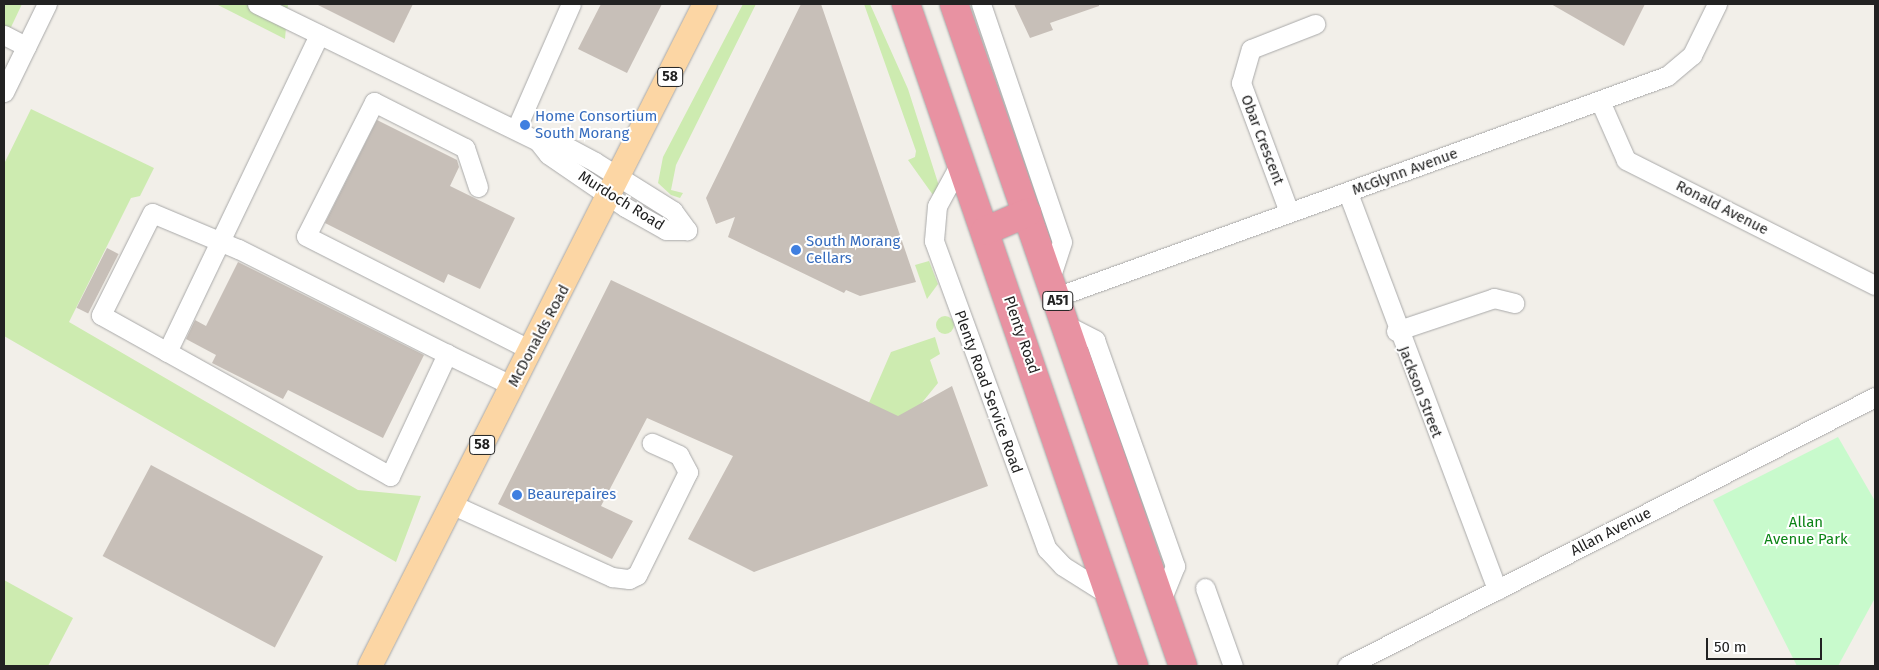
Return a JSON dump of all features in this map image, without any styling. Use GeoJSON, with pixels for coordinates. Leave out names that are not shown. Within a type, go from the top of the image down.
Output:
{"type":"FeatureCollection","features":[{"type":"Feature","properties":{"kind":"highway","name":"Plenty Road"},"geometry":{"type":"LineString","coordinates":[[906,4],[986,231],[1134,666]]}},
{"type":"Feature","properties":{"kind":"highway","name":"A51"},"geometry":{"type":"LineString","coordinates":[[954,4],[1162,598],[1183,666]]}},
{"type":"Feature","properties":{"kind":"highway"},"geometry":{"type":"LineString","coordinates":[[986,231],[1027,213]]}},
{"type":"Feature","properties":{"kind":"main road","name":"McDonalds Road"},"geometry":{"type":"LineString","coordinates":[[370,666],[451,504],[616,188],[705,4]]}},
{"type":"Feature","properties":{"kind":"street"},"geometry":{"type":"LineString","coordinates":[[4,92],[47,4]]}},
{"type":"Feature","properties":{"kind":"street","name":"Murdoch Road"},"geometry":{"type":"LineString","coordinates":[[257,4],[538,141],[565,146],[616,188]]}},
{"type":"Feature","properties":{"kind":"street"},"geometry":{"type":"LineString","coordinates":[[516,129],[571,4]]}},
{"type":"Feature","properties":{"kind":"street","name":"McGlynn Avenue"},"geometry":{"type":"LineString","coordinates":[[1053,288],[1348,193],[1678,71],[1692,55],[1717,4]]}},
{"type":"Feature","properties":{"kind":"street"},"geometry":{"type":"LineString","coordinates":[[974,61],[982,8]]}},
{"type":"Feature","properties":{"kind":"street"},"geometry":{"type":"LineString","coordinates":[[982,8],[1062,242],[1053,288]]}},
{"type":"Feature","properties":{"kind":"street","name":"Obar Crescent"},"geometry":{"type":"LineString","coordinates":[[1289,212],[1240,83],[1251,49],[1315,24]]}},
{"type":"Feature","properties":{"kind":"street"},"geometry":{"type":"LineString","coordinates":[[4,35],[26,46]]}},
{"type":"Feature","properties":{"kind":"street"},"geometry":{"type":"LineString","coordinates":[[167,352],[223,243],[226,222],[319,35]]}},
{"type":"Feature","properties":{"kind":"street","name":"Ronald Avenue"},"geometry":{"type":"LineString","coordinates":[[1600,101],[1626,160],[1875,285]]}},
{"type":"Feature","properties":{"kind":"street"},"geometry":{"type":"LineString","coordinates":[[478,187],[465,148],[374,102],[306,236],[531,350]]}},
{"type":"Feature","properties":{"kind":"street","name":"Plenty Road Service Road"},"geometry":{"type":"LineString","coordinates":[[961,162],[937,206],[934,241],[1021,485],[1047,549],[1063,566],[1109,595]]}},
{"type":"Feature","properties":{"kind":"street","name":"Jackson Street"},"geometry":{"type":"LineString","coordinates":[[1348,193],[1396,331],[1496,590]]}},
{"type":"Feature","properties":{"kind":"street"},"geometry":{"type":"LineString","coordinates":[[447,354],[390,476],[101,315],[152,213],[223,243],[512,386]]}},
{"type":"Feature","properties":{"kind":"street"},"geometry":{"type":"LineString","coordinates":[[1396,331],[1494,298],[1514,303]]}},
{"type":"Feature","properties":{"kind":"street","name":"Allan Avenue"},"geometry":{"type":"LineString","coordinates":[[1346,666],[1875,397]]}},
{"type":"Feature","properties":{"kind":"street"},"geometry":{"type":"LineString","coordinates":[[451,504],[612,577],[629,579],[638,575],[688,472],[678,455],[652,443]]}},
{"type":"Feature","properties":{"kind":"street"},"geometry":{"type":"LineString","coordinates":[[1205,588],[1233,666]]}},
{"type":"Feature","properties":{"kind":"green space"},"geometry":{"type":"Polygon","coordinates":[[[4,4],[22,4],[4,42],[4,4]]]}},
{"type":"Feature","properties":{"kind":"green space"},"geometry":{"type":"Polygon","coordinates":[[[216,4],[288,4],[285,39],[216,4]]]}},
{"type":"Feature","properties":{"kind":"green space"},"geometry":{"type":"Polygon","coordinates":[[[743,4],[756,4],[676,165],[671,190],[683,193],[680,198],[671,195],[658,183],[663,157],[743,4]]]}},
{"type":"Feature","properties":{"kind":"green space"},"geometry":{"type":"Polygon","coordinates":[[[864,4],[870,4],[908,89],[939,186],[933,195],[908,160],[915,157],[916,151],[864,4]]]}},
{"type":"Feature","properties":{"kind":"green space"},"geometry":{"type":"Polygon","coordinates":[[[31,109],[154,168],[140,196],[131,198],[69,322],[358,490],[421,496],[396,562],[4,336],[4,164],[31,109]]]}},
{"type":"Feature","properties":{"kind":"green space"},"geometry":{"type":"Polygon","coordinates":[[[929,261],[938,284],[927,299],[915,265],[929,261]]]}},
{"type":"Feature","properties":{"kind":"green space"},"geometry":{"type":"Polygon","coordinates":[[[945,316],[951,319],[954,325],[951,331],[945,334],[939,331],[936,325],[939,319],[945,316]]]}},
{"type":"Feature","properties":{"kind":"green space"},"geometry":{"type":"Polygon","coordinates":[[[935,337],[940,354],[930,360],[938,383],[916,410],[894,418],[868,405],[891,352],[935,337]]]}},
{"type":"Feature","properties":{"kind":"green space","name":"Allan Avenue Park"},"geometry":{"type":"Polygon","coordinates":[[[1838,437],[1875,501],[1875,598],[1838,666],[1797,666],[1713,500],[1838,437]]]}},
{"type":"Feature","properties":{"kind":"green space"},"geometry":{"type":"Polygon","coordinates":[[[4,580],[73,618],[48,666],[4,666],[4,580]]]}},
{"type":"Feature","properties":{"kind":"building"},"geometry":{"type":"Polygon","coordinates":[[[316,4],[413,4],[394,43],[316,4]]]}},
{"type":"Feature","properties":{"kind":"building"},"geometry":{"type":"Polygon","coordinates":[[[601,4],[662,4],[627,73],[578,49],[601,4]]]}},
{"type":"Feature","properties":{"kind":"building"},"geometry":{"type":"Polygon","coordinates":[[[801,4],[821,4],[916,282],[860,296],[846,290],[844,293],[728,237],[735,217],[716,224],[706,198],[801,4]]]}},
{"type":"Feature","properties":{"kind":"building"},"geometry":{"type":"Polygon","coordinates":[[[1014,4],[1099,4],[1099,6],[1050,23],[1053,30],[1030,38],[1014,4]]]}},
{"type":"Feature","properties":{"kind":"building"},"geometry":{"type":"Polygon","coordinates":[[[1551,4],[1645,4],[1624,46],[1551,4]]]}},
{"type":"Feature","properties":{"kind":"building"},"geometry":{"type":"Polygon","coordinates":[[[377,120],[457,160],[459,167],[450,186],[515,218],[480,289],[448,274],[444,283],[325,223],[377,120]]]}},
{"type":"Feature","properties":{"kind":"building"},"geometry":{"type":"Polygon","coordinates":[[[107,248],[119,254],[88,314],[77,308],[107,248]]]}},
{"type":"Feature","properties":{"kind":"building"},"geometry":{"type":"Polygon","coordinates":[[[238,262],[424,355],[383,438],[288,390],[283,399],[212,363],[216,355],[186,339],[195,320],[206,326],[238,262]]]}},
{"type":"Feature","properties":{"kind":"building"},"geometry":{"type":"Polygon","coordinates":[[[611,280],[898,416],[952,386],[988,486],[754,572],[688,539],[733,456],[647,418],[601,506],[633,521],[612,559],[498,504],[611,280]]]}},
{"type":"Feature","properties":{"kind":"building"},"geometry":{"type":"Polygon","coordinates":[[[151,465],[323,557],[275,647],[103,556],[151,465]]]}},
{"type":"Feature","properties":{"kind":"place","name":"Home Consortium South Morang"},"geometry":{"type":"Point","coordinates":[525,125]}},
{"type":"Feature","properties":{"kind":"place","name":"South Morang Cellars"},"geometry":{"type":"Point","coordinates":[796,250]}},
{"type":"Feature","properties":{"kind":"place","name":"Beaurepaires"},"geometry":{"type":"Point","coordinates":[517,495]}}]}
